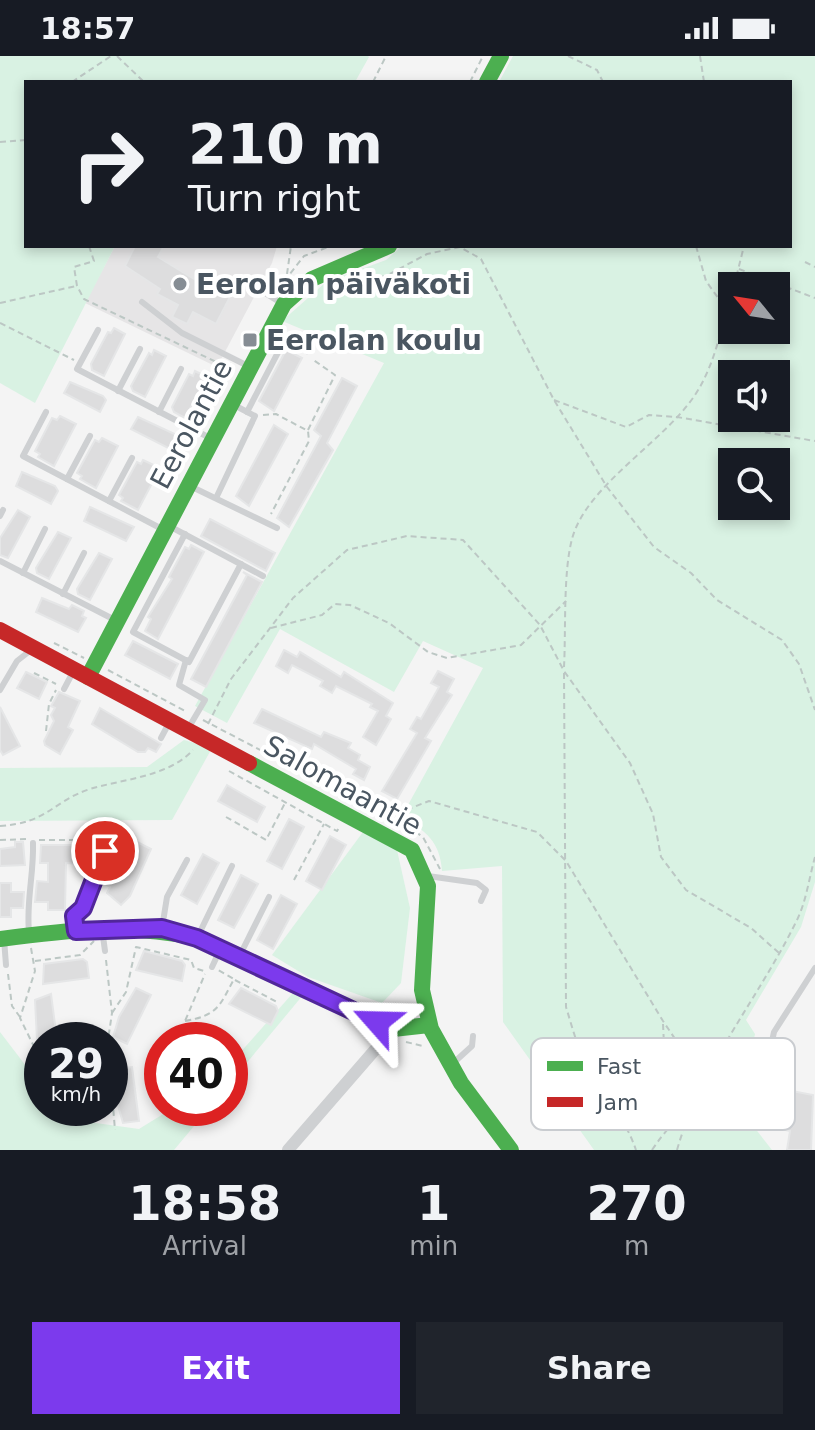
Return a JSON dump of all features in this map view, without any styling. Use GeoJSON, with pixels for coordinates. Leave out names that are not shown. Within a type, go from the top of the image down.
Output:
{"type":"FeatureCollection","features":[{"type":"Feature","properties":{"kind":"street"},"geometry":{"type":"LineString","coordinates":[[488,80],[501,56]]}},
{"type":"Feature","properties":{"kind":"street","name":"Eerolantie"},"geometry":{"type":"LineString","coordinates":[[86,670],[117,622],[284,304],[312,279],[384,248]]}},
{"type":"Feature","properties":{"kind":"street","name":"Salomaantie"},"geometry":{"type":"LineString","coordinates":[[0,630],[86,670],[171,720],[199,727],[412,850],[436,878],[422,986],[429,1025],[450,1066],[511,1150]]}},
{"type":"Feature","properties":{"kind":"street"},"geometry":{"type":"LineString","coordinates":[[2,939],[76,931],[102,934],[162,928],[197,938],[393,1029],[429,1025]]}},
{"type":"Feature","properties":{"kind":"street"},"geometry":{"type":"LineString","coordinates":[[288,1150],[393,1029]]}},
{"type":"Feature","properties":{"kind":"lane"},"geometry":{"type":"LineString","coordinates":[[265,293],[284,304]]}},
{"type":"Feature","properties":{"kind":"lane"},"geometry":{"type":"LineString","coordinates":[[142,302],[182,333],[251,367]]}},
{"type":"Feature","properties":{"kind":"lane"},"geometry":{"type":"LineString","coordinates":[[98,330],[77,369],[213,439]]}},
{"type":"Feature","properties":{"kind":"lane"},"geometry":{"type":"LineString","coordinates":[[270,331],[307,351]]}},
{"type":"Feature","properties":{"kind":"lane"},"geometry":{"type":"LineString","coordinates":[[247,412],[285,339]]}},
{"type":"Feature","properties":{"kind":"lane"},"geometry":{"type":"LineString","coordinates":[[118,391],[140,349]]}},
{"type":"Feature","properties":{"kind":"lane"},"geometry":{"type":"LineString","coordinates":[[159,412],[181,369]]}},
{"type":"Feature","properties":{"kind":"lane"},"geometry":{"type":"LineString","coordinates":[[217,496],[255,416],[231,404]]}},
{"type":"Feature","properties":{"kind":"lane"},"geometry":{"type":"LineString","coordinates":[[46,412],[23,456],[109,501],[185,534],[263,576]]}},
{"type":"Feature","properties":{"kind":"lane"},"geometry":{"type":"LineString","coordinates":[[67,479],[90,436]]}},
{"type":"Feature","properties":{"kind":"lane"},"geometry":{"type":"LineString","coordinates":[[109,501],[132,458]]}},
{"type":"Feature","properties":{"kind":"lane"},"geometry":{"type":"LineString","coordinates":[[189,485],[217,496],[277,528]]}},
{"type":"Feature","properties":{"kind":"lane"},"geometry":{"type":"LineString","coordinates":[[23,573],[45,529]]}},
{"type":"Feature","properties":{"kind":"lane"},"geometry":{"type":"LineString","coordinates":[[133,632],[185,534]]}},
{"type":"Feature","properties":{"kind":"lane"},"geometry":{"type":"LineString","coordinates":[[63,594],[84,553]]}},
{"type":"Feature","properties":{"kind":"lane"},"geometry":{"type":"LineString","coordinates":[[0,561],[189,662],[241,564]]}},
{"type":"Feature","properties":{"kind":"lane"},"geometry":{"type":"LineString","coordinates":[[0,690],[17,661],[33,647]]}},
{"type":"Feature","properties":{"kind":"lane"},"geometry":{"type":"LineString","coordinates":[[186,660],[179,685],[205,700],[199,727]]}},
{"type":"Feature","properties":{"kind":"lane"},"geometry":{"type":"LineString","coordinates":[[61,687],[86,670]]}},
{"type":"Feature","properties":{"kind":"lane"},"geometry":{"type":"LineString","coordinates":[[161,738],[171,720]]}},
{"type":"Feature","properties":{"kind":"lane"},"geometry":{"type":"LineString","coordinates":[[76,931],[74,916],[83,908],[91,881],[101,866],[105,851],[103,840]]}},
{"type":"Feature","properties":{"kind":"lane"},"geometry":{"type":"LineString","coordinates":[[29,935],[26,906],[34,870],[33,843]]}},
{"type":"Feature","properties":{"kind":"lane"},"geometry":{"type":"LineString","coordinates":[[162,928],[167,897],[187,860]]}},
{"type":"Feature","properties":{"kind":"lane"},"geometry":{"type":"LineString","coordinates":[[197,938],[232,866]]}},
{"type":"Feature","properties":{"kind":"lane"},"geometry":{"type":"LineString","coordinates":[[436,878],[477,883],[486,890],[481,901]]}},
{"type":"Feature","properties":{"kind":"lane"},"geometry":{"type":"LineString","coordinates":[[239,957],[269,897]]}},
{"type":"Feature","properties":{"kind":"lane"},"geometry":{"type":"LineString","coordinates":[[102,934],[105,951]]}},
{"type":"Feature","properties":{"kind":"lane"},"geometry":{"type":"LineString","coordinates":[[2,939],[6,965]]}},
{"type":"Feature","properties":{"kind":"lane"},"geometry":{"type":"LineString","coordinates":[[212,967],[220,949]]}},
{"type":"Feature","properties":{"kind":"lane"},"geometry":{"type":"LineString","coordinates":[[773,1038],[815,968]]}},
{"type":"Feature","properties":{"kind":"lane"},"geometry":{"type":"LineString","coordinates":[[450,1066],[472,1046],[473,1036]]}},
{"type":"Feature","properties":{"kind":"path"},"geometry":{"type":"LineString","coordinates":[[75,80],[111,56]]}},
{"type":"Feature","properties":{"kind":"path"},"geometry":{"type":"LineString","coordinates":[[117,56],[142,80]]}},
{"type":"Feature","properties":{"kind":"path"},"geometry":{"type":"LineString","coordinates":[[374,80],[386,56]]}},
{"type":"Feature","properties":{"kind":"path"},"geometry":{"type":"LineString","coordinates":[[471,80],[483,56]]}},
{"type":"Feature","properties":{"kind":"path"},"geometry":{"type":"LineString","coordinates":[[568,56],[597,70],[602,80]]}},
{"type":"Feature","properties":{"kind":"path"},"geometry":{"type":"LineString","coordinates":[[700,56],[704,80]]}},
{"type":"Feature","properties":{"kind":"path"},"geometry":{"type":"LineString","coordinates":[[0,142],[24,140]]}},
{"type":"Feature","properties":{"kind":"path"},"geometry":{"type":"LineString","coordinates":[[90,248],[94,261],[74,267],[77,286],[84,299],[233,370]]}},
{"type":"Feature","properties":{"kind":"path"},"geometry":{"type":"LineString","coordinates":[[287,275],[291,248]]}},
{"type":"Feature","properties":{"kind":"path"},"geometry":{"type":"LineString","coordinates":[[360,270],[367,279],[386,276],[427,254],[455,248]]}},
{"type":"Feature","properties":{"kind":"path"},"geometry":{"type":"LineString","coordinates":[[462,248],[481,259],[554,400],[607,487],[654,547],[691,573],[717,600],[782,640],[799,664],[815,710]]}},
{"type":"Feature","properties":{"kind":"path"},"geometry":{"type":"LineString","coordinates":[[697,248],[706,281],[718,297]]}},
{"type":"Feature","properties":{"kind":"path"},"geometry":{"type":"LineString","coordinates":[[738,272],[744,248]]}},
{"type":"Feature","properties":{"kind":"path"},"geometry":{"type":"LineString","coordinates":[[805,262],[815,267]]}},
{"type":"Feature","properties":{"kind":"path"},"geometry":{"type":"LineString","coordinates":[[739,269],[815,298]]}},
{"type":"Feature","properties":{"kind":"path"},"geometry":{"type":"LineString","coordinates":[[0,303],[77,286]]}},
{"type":"Feature","properties":{"kind":"path"},"geometry":{"type":"LineString","coordinates":[[0,323],[80,363]]}},
{"type":"Feature","properties":{"kind":"path"},"geometry":{"type":"LineString","coordinates":[[576,1038],[566,1007],[564,671],[572,539],[583,515],[677,417],[702,385],[718,336]]}},
{"type":"Feature","properties":{"kind":"path"},"geometry":{"type":"LineString","coordinates":[[267,522],[309,441],[308,431],[335,375],[315,364],[307,351]]}},
{"type":"Feature","properties":{"kind":"path"},"geometry":{"type":"LineString","coordinates":[[554,400],[626,427],[649,415],[677,417],[815,441]]}},
{"type":"Feature","properties":{"kind":"path"},"geometry":{"type":"LineString","coordinates":[[255,416],[276,414],[308,431]]}},
{"type":"Feature","properties":{"kind":"path"},"geometry":{"type":"LineString","coordinates":[[0,826],[26,824],[87,790],[163,769],[185,759],[199,727],[231,679],[293,598],[347,550],[407,536],[463,540],[540,625],[564,671],[630,763],[653,814],[661,857],[686,890],[751,928],[779,953]]}},
{"type":"Feature","properties":{"kind":"path"},"geometry":{"type":"LineString","coordinates":[[270,628],[322,615],[335,604],[350,605],[389,623],[428,652],[447,658],[521,645],[567,599]]}},
{"type":"Feature","properties":{"kind":"path"},"geometry":{"type":"LineString","coordinates":[[55,643],[86,670],[423,837],[436,855],[436,878]]}},
{"type":"Feature","properties":{"kind":"path"},"geometry":{"type":"LineString","coordinates":[[34,673],[61,687],[49,704],[46,731]]}},
{"type":"Feature","properties":{"kind":"path"},"geometry":{"type":"LineString","coordinates":[[388,817],[429,801],[537,832],[566,861],[675,1038]]}},
{"type":"Feature","properties":{"kind":"path"},"geometry":{"type":"LineString","coordinates":[[226,817],[266,840],[286,802]]}},
{"type":"Feature","properties":{"kind":"path"},"geometry":{"type":"LineString","coordinates":[[294,880],[324,823]]}},
{"type":"Feature","properties":{"kind":"path"},"geometry":{"type":"LineString","coordinates":[[0,840],[30,839],[33,843],[42,839],[103,840]]}},
{"type":"Feature","properties":{"kind":"path"},"geometry":{"type":"LineString","coordinates":[[728,1038],[798,919],[815,857]]}},
{"type":"Feature","properties":{"kind":"path"},"geometry":{"type":"LineString","coordinates":[[33,961],[80,955],[102,934]]}},
{"type":"Feature","properties":{"kind":"path"},"geometry":{"type":"LineString","coordinates":[[20,1018],[35,971],[29,935]]}},
{"type":"Feature","properties":{"kind":"path"},"geometry":{"type":"LineString","coordinates":[[112,1013],[126,992],[136,947],[191,960],[194,968],[205,973]]}},
{"type":"Feature","properties":{"kind":"path"},"geometry":{"type":"LineString","coordinates":[[105,951],[111,1022]]}},
{"type":"Feature","properties":{"kind":"path"},"geometry":{"type":"LineString","coordinates":[[6,965],[12,1006],[24,1026]]}},
{"type":"Feature","properties":{"kind":"path"},"geometry":{"type":"LineString","coordinates":[[185,1021],[205,973],[212,967],[279,1003]]}},
{"type":"Feature","properties":{"kind":"path"},"geometry":{"type":"LineString","coordinates":[[185,1021],[207,1017],[218,1009],[234,979]]}},
{"type":"Feature","properties":{"kind":"path"},"geometry":{"type":"LineString","coordinates":[[663,1021],[664,1038]]}},
{"type":"Feature","properties":{"kind":"path"},"geometry":{"type":"LineString","coordinates":[[115,1126],[115,1130]]}},
{"type":"Feature","properties":{"kind":"path"},"geometry":{"type":"LineString","coordinates":[[629,1130],[636,1150]]}},
{"type":"Feature","properties":{"kind":"path"},"geometry":{"type":"LineString","coordinates":[[652,1150],[666,1130]]}},
{"type":"Feature","properties":{"kind":"path"},"geometry":{"type":"LineString","coordinates":[[679,1150],[683,1130]]}},
{"type":"Feature","properties":{"kind":"shaded area"},"geometry":{"type":"Polygon","coordinates":[[[114,248],[276,248],[272,263],[217,367],[85,303],[114,248]]]}},
{"type":"Feature","properties":{"kind":"green space"},"geometry":{"type":"Polygon","coordinates":[[[0,56],[369,57],[356,80],[24,80],[24,248],[114,248],[35,403],[0,383],[0,56]]]}},
{"type":"Feature","properties":{"kind":"green space"},"geometry":{"type":"Polygon","coordinates":[[[513,56],[815,56],[815,882],[801,927],[746,1020],[754,1038],[531,1038],[531,1061],[503,1022],[502,866],[442,871],[438,852],[430,838],[402,816],[483,668],[423,641],[394,692],[280,629],[227,723],[195,706],[384,363],[282,321],[326,282],[386,260],[400,248],[792,248],[792,80],[500,80],[513,56]]]}},
{"type":"Feature","properties":{"kind":"green space"},"geometry":{"type":"Polygon","coordinates":[[[184,740],[212,748],[172,820],[0,821],[0,768],[147,767],[184,740]]]}},
{"type":"Feature","properties":{"kind":"green space"},"geometry":{"type":"Polygon","coordinates":[[[363,832],[397,850],[410,908],[401,983],[382,1003],[308,977],[272,955],[363,832]]]}},
{"type":"Feature","properties":{"kind":"green space"},"geometry":{"type":"Polygon","coordinates":[[[300,985],[308,989],[248,1061],[248,1044],[300,985]]]}},
{"type":"Feature","properties":{"kind":"green space"},"geometry":{"type":"Polygon","coordinates":[[[0,1032],[24,1063],[24,1126],[117,1126],[139,1129],[144,1126],[194,1126],[174,1150],[0,1150],[0,1032]]]}},
{"type":"Feature","properties":{"kind":"green space"},"geometry":{"type":"Polygon","coordinates":[[[580,1130],[756,1130],[772,1150],[594,1150],[580,1130]]]}},
{"type":"Feature","properties":{"kind":"building","name":"Eerolan päiväkoti"},"geometry":{"type":"Polygon","coordinates":[[[134,248],[163,248],[158,257],[194,279],[196,276],[210,283],[208,288],[222,295],[224,291],[231,295],[216,324],[193,312],[187,324],[172,317],[178,305],[157,294],[160,289],[125,266],[134,248]]]}},
{"type":"Feature","properties":{"kind":"building"},"geometry":{"type":"Polygon","coordinates":[[[114,328],[125,334],[104,376],[92,370],[91,364],[108,332],[111,333],[114,328]]]}},
{"type":"Feature","properties":{"kind":"building"},"geometry":{"type":"Polygon","coordinates":[[[154,350],[166,356],[145,397],[133,391],[131,386],[149,353],[152,355],[154,350]]]}},
{"type":"Feature","properties":{"kind":"building"},"geometry":{"type":"Polygon","coordinates":[[[286,350],[302,358],[274,411],[259,401],[286,350]]]}},
{"type":"Feature","properties":{"kind":"building"},"geometry":{"type":"Polygon","coordinates":[[[195,371],[207,377],[185,418],[174,412],[172,407],[189,374],[193,376],[195,371]]]}},
{"type":"Feature","properties":{"kind":"building"},"geometry":{"type":"Polygon","coordinates":[[[342,378],[357,386],[327,443],[333,450],[289,527],[277,518],[321,436],[314,430],[342,378]]]}},
{"type":"Feature","properties":{"kind":"building"},"geometry":{"type":"Polygon","coordinates":[[[70,382],[103,396],[106,400],[100,412],[64,393],[70,382]]]}},
{"type":"Feature","properties":{"kind":"building"},"geometry":{"type":"Polygon","coordinates":[[[60,416],[76,424],[54,466],[38,457],[40,454],[35,451],[52,418],[57,420],[60,416]]]}},
{"type":"Feature","properties":{"kind":"building"},"geometry":{"type":"Polygon","coordinates":[[[138,417],[181,437],[174,451],[131,429],[138,417]]]}},
{"type":"Feature","properties":{"kind":"building"},"geometry":{"type":"Polygon","coordinates":[[[274,425],[288,434],[249,506],[236,496],[274,425]]]}},
{"type":"Feature","properties":{"kind":"building"},"geometry":{"type":"Polygon","coordinates":[[[102,438],[118,446],[96,488],[80,479],[82,476],[77,473],[95,440],[99,442],[102,438]]]}},
{"type":"Feature","properties":{"kind":"building"},"geometry":{"type":"Polygon","coordinates":[[[143,460],[160,468],[138,510],[121,501],[123,498],[119,495],[137,462],[141,464],[143,460]]]}},
{"type":"Feature","properties":{"kind":"building"},"geometry":{"type":"Polygon","coordinates":[[[22,472],[55,486],[58,491],[51,504],[16,486],[22,472]]]}},
{"type":"Feature","properties":{"kind":"building"},"geometry":{"type":"Polygon","coordinates":[[[90,507],[134,527],[126,541],[84,521],[90,507]]]}},
{"type":"Feature","properties":{"kind":"building"},"geometry":{"type":"Polygon","coordinates":[[[18,510],[30,517],[8,558],[0,555],[0,538],[18,510]]]}},
{"type":"Feature","properties":{"kind":"building"},"geometry":{"type":"Polygon","coordinates":[[[210,519],[275,553],[266,571],[201,536],[210,519]]]}},
{"type":"Feature","properties":{"kind":"building"},"geometry":{"type":"Polygon","coordinates":[[[58,532],[71,538],[49,579],[37,573],[36,568],[58,532]]]}},
{"type":"Feature","properties":{"kind":"building"},"geometry":{"type":"Polygon","coordinates":[[[191,545],[204,552],[158,639],[145,631],[151,619],[148,617],[172,579],[169,577],[185,547],[189,549],[191,545]]]}},
{"type":"Feature","properties":{"kind":"building"},"geometry":{"type":"Polygon","coordinates":[[[99,553],[112,559],[90,600],[78,594],[77,589],[99,553]]]}},
{"type":"Feature","properties":{"kind":"building"},"geometry":{"type":"Polygon","coordinates":[[[243,572],[262,582],[206,687],[191,679],[247,575],[243,572]]]}},
{"type":"Feature","properties":{"kind":"building"},"geometry":{"type":"Polygon","coordinates":[[[42,598],[69,609],[72,605],[84,611],[82,616],[86,618],[78,632],[36,612],[42,598]]]}},
{"type":"Feature","properties":{"kind":"building"},"geometry":{"type":"Polygon","coordinates":[[[133,641],[178,664],[170,679],[125,655],[133,641]]]}},
{"type":"Feature","properties":{"kind":"building"},"geometry":{"type":"Polygon","coordinates":[[[284,650],[297,657],[300,652],[341,677],[344,672],[393,703],[386,716],[391,719],[376,745],[363,737],[378,711],[370,707],[372,704],[336,686],[332,693],[320,686],[323,681],[292,665],[288,673],[276,666],[284,650]]]}},
{"type":"Feature","properties":{"kind":"building"},"geometry":{"type":"Polygon","coordinates":[[[438,671],[454,679],[447,692],[452,695],[425,738],[431,741],[397,799],[382,791],[417,733],[410,729],[417,717],[421,719],[439,687],[431,683],[438,671]]]}},
{"type":"Feature","properties":{"kind":"building"},"geometry":{"type":"Polygon","coordinates":[[[26,672],[47,682],[39,699],[17,688],[26,672]]]}},
{"type":"Feature","properties":{"kind":"building"},"geometry":{"type":"Polygon","coordinates":[[[59,692],[80,701],[68,727],[73,730],[60,754],[45,745],[44,741],[54,721],[51,715],[55,708],[51,706],[59,692]]]}},
{"type":"Feature","properties":{"kind":"building"},"geometry":{"type":"Polygon","coordinates":[[[0,707],[20,746],[3,755],[0,750],[0,707]]]}},
{"type":"Feature","properties":{"kind":"building"},"geometry":{"type":"Polygon","coordinates":[[[100,708],[161,744],[156,752],[148,748],[145,752],[138,752],[92,724],[100,708]]]}},
{"type":"Feature","properties":{"kind":"building"},"geometry":{"type":"Polygon","coordinates":[[[262,709],[321,737],[324,732],[351,743],[348,748],[360,755],[358,760],[370,767],[364,780],[353,774],[356,769],[314,744],[312,749],[254,723],[262,709]]]}},
{"type":"Feature","properties":{"kind":"building"},"geometry":{"type":"Polygon","coordinates":[[[227,785],[265,807],[257,822],[218,801],[227,785]]]}},
{"type":"Feature","properties":{"kind":"building"},"geometry":{"type":"Polygon","coordinates":[[[289,819],[304,827],[282,869],[267,861],[289,819]]]}},
{"type":"Feature","properties":{"kind":"building"},"geometry":{"type":"Polygon","coordinates":[[[330,836],[346,845],[322,890],[306,881],[330,836]]]}},
{"type":"Feature","properties":{"kind":"building"},"geometry":{"type":"Polygon","coordinates":[[[135,841],[151,849],[130,896],[121,905],[107,893],[110,887],[100,881],[121,843],[131,848],[135,841]]]}},
{"type":"Feature","properties":{"kind":"building"},"geometry":{"type":"Polygon","coordinates":[[[15,842],[23,842],[25,865],[0,866],[0,849],[15,847],[15,842]]]}},
{"type":"Feature","properties":{"kind":"building"},"geometry":{"type":"Polygon","coordinates":[[[41,845],[94,845],[94,865],[66,863],[65,910],[48,910],[48,902],[35,902],[37,881],[48,882],[48,863],[40,863],[41,845]]]}},
{"type":"Feature","properties":{"kind":"building"},"geometry":{"type":"Polygon","coordinates":[[[203,854],[219,863],[197,904],[181,895],[203,854]]]}},
{"type":"Feature","properties":{"kind":"building"},"geometry":{"type":"Polygon","coordinates":[[[241,875],[258,884],[234,928],[218,920],[241,875]]]}},
{"type":"Feature","properties":{"kind":"building"},"geometry":{"type":"Polygon","coordinates":[[[0,883],[11,883],[11,892],[24,892],[23,908],[11,908],[11,917],[0,917],[0,883]]]}},
{"type":"Feature","properties":{"kind":"building"},"geometry":{"type":"Polygon","coordinates":[[[281,895],[297,904],[273,949],[257,940],[281,895]]]}},
{"type":"Feature","properties":{"kind":"building"},"geometry":{"type":"Polygon","coordinates":[[[144,951],[182,961],[185,965],[182,981],[136,970],[144,951]]]}},
{"type":"Feature","properties":{"kind":"building"},"geometry":{"type":"Polygon","coordinates":[[[83,959],[87,962],[89,978],[43,984],[44,964],[83,959]]]}},
{"type":"Feature","properties":{"kind":"building"},"geometry":{"type":"Polygon","coordinates":[[[136,988],[151,995],[128,1042],[128,1022],[118,1022],[136,988]]]}},
{"type":"Feature","properties":{"kind":"building"},"geometry":{"type":"Polygon","coordinates":[[[241,988],[276,1006],[278,1011],[271,1025],[229,1004],[241,988]]]}},
{"type":"Feature","properties":{"kind":"building"},"geometry":{"type":"Polygon","coordinates":[[[51,994],[55,1022],[36,1022],[35,1000],[51,994]]]}},
{"type":"Feature","properties":{"kind":"building"},"geometry":{"type":"Polygon","coordinates":[[[132,1067],[139,1121],[128,1122],[128,1068],[132,1067]]]}},
{"type":"Feature","properties":{"kind":"building"},"geometry":{"type":"Polygon","coordinates":[[[795,1092],[813,1095],[811,1150],[787,1150],[790,1131],[785,1130],[795,1130],[795,1092]]]}},
{"type":"Feature","properties":{"kind":"traffic: fast"},"geometry":{"type":"LineString","coordinates":[[488,80],[501,56]]}},
{"type":"Feature","properties":{"kind":"traffic: fast"},"geometry":{"type":"LineString","coordinates":[[88,677],[284,304],[312,279],[384,248]]}},
{"type":"Feature","properties":{"kind":"traffic: fast"},"geometry":{"type":"LineString","coordinates":[[249,763],[412,850],[428,886],[422,990],[431,1029],[461,1083],[511,1150]]}},
{"type":"Feature","properties":{"kind":"traffic: fast"},"geometry":{"type":"LineString","coordinates":[[0,939],[123,929],[197,938],[393,1029],[429,1025]]}},
{"type":"Feature","properties":{"kind":"traffic: jam"},"geometry":{"type":"LineString","coordinates":[[0,630],[249,763]]}},
{"type":"Feature","properties":{"kind":"place","name":"Eerolan päiväkoti"},"geometry":{"type":"Point","coordinates":[180,284]}},
{"type":"Feature","properties":{"kind":"place","name":"Eerolan koulu"},"geometry":{"type":"Point","coordinates":[250,340]}},
{"type":"Feature","properties":{"kind":"route"},"geometry":{"type":"LineString","coordinates":[[105,851],[83,908],[74,916],[76,931],[162,928],[197,938],[377,1022]]}}]}
